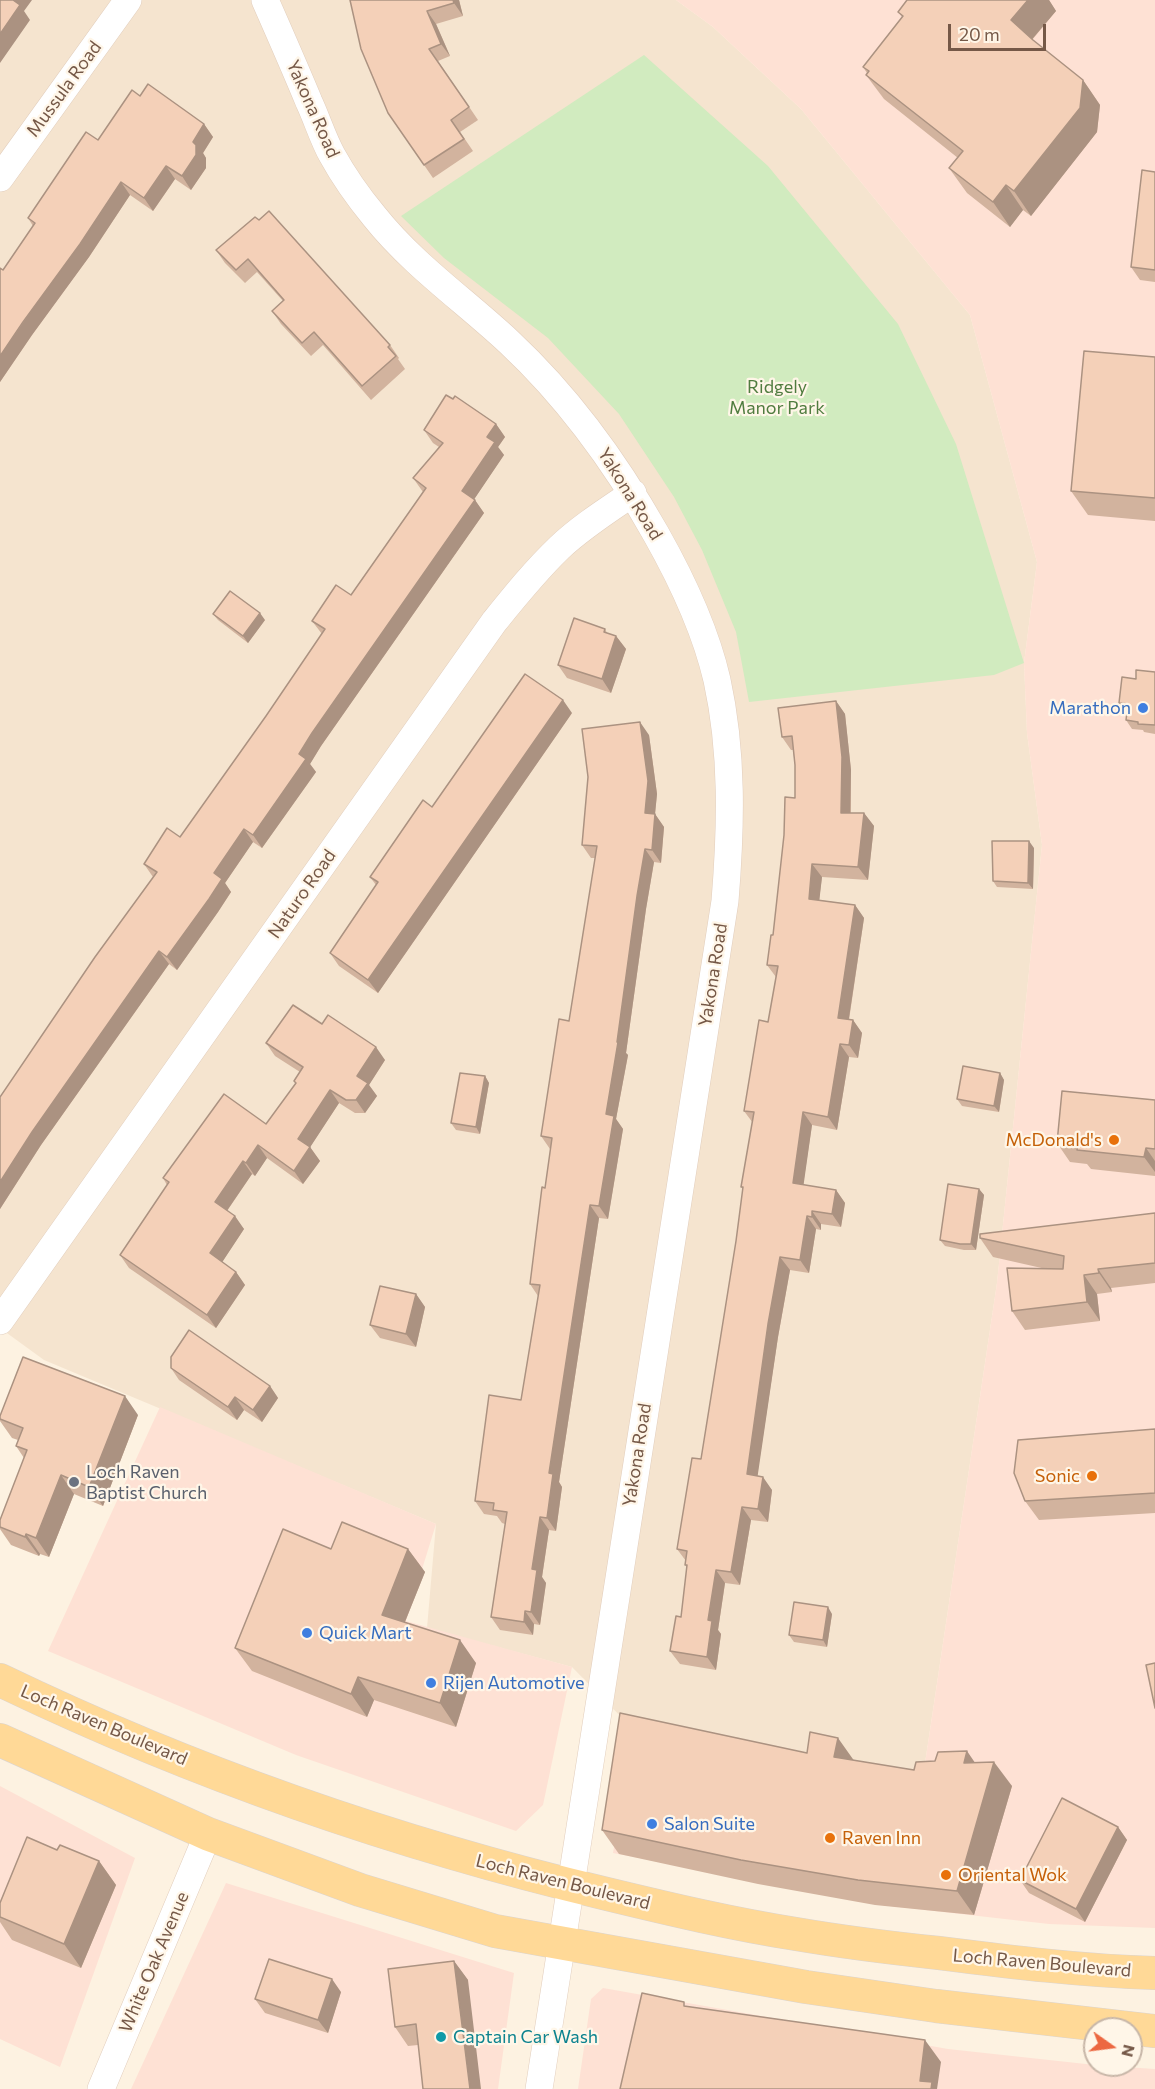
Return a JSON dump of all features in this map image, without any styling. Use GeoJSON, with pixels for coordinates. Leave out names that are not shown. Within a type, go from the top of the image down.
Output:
{"type":"FeatureCollection","features":[{"type":"Feature","properties":{"kind":"main road","name":"Loch Raven Boulevard"},"geometry":{"type":"LineString","coordinates":[[0,1680],[96,1724],[256,1788],[373,1828],[571,1886],[733,1923],[858,1944],[1041,1965],[1155,1973]]}},
{"type":"Feature","properties":{"kind":"main road"},"geometry":{"type":"LineString","coordinates":[[0,1740],[208,1834],[297,1868],[495,1931],[806,1988],[936,2006],[1155,2031]]}},
{"type":"Feature","properties":{"kind":"street","name":"Mussula Road"},"geometry":{"type":"LineString","coordinates":[[0,178],[128,0]]}},
{"type":"Feature","properties":{"kind":"street","name":"Yakona Road"},"geometry":{"type":"LineString","coordinates":[[265,0],[332,155],[373,216],[408,255],[509,342],[562,398],[586,426],[633,493],[678,572],[701,626],[717,679],[726,732],[730,841],[725,901],[539,2089]]}},
{"type":"Feature","properties":{"kind":"street","name":"Naturo Road"},"geometry":{"type":"LineString","coordinates":[[0,1321],[494,622],[523,586],[559,548],[599,516],[633,493]]}},
{"type":"Feature","properties":{"kind":"street","name":"White Oak Avenue"},"geometry":{"type":"LineString","coordinates":[[101,2089],[208,1834]]}},
{"type":"Feature","properties":{"kind":"shaded area"},"geometry":{"type":"Polygon","coordinates":[[[0,0],[676,0],[713,27],[801,109],[970,315],[1037,562],[1024,663],[1027,733],[1042,845],[997,1283],[921,1790],[634,1730],[572,1667],[427,1628],[436,1524],[44,1360],[0,1328],[0,0]]]}},
{"type":"Feature","properties":{"kind":"shaded area"},"geometry":{"type":"Polygon","coordinates":[[[676,0],[1155,0],[1155,1928],[1049,1924],[881,1905],[613,1853],[634,1730],[921,1790],[997,1283],[1042,845],[1027,733],[1024,663],[1037,562],[970,315],[801,109],[713,27],[676,0]]]}},
{"type":"Feature","properties":{"kind":"shaded area"},"geometry":{"type":"Polygon","coordinates":[[[160,1407],[436,1524],[406,1621],[572,1667],[543,1805],[516,1831],[296,1755],[48,1651],[160,1407]]]}},
{"type":"Feature","properties":{"kind":"shaded area"},"geometry":{"type":"Polygon","coordinates":[[[0,1786],[135,1858],[60,2067],[0,2039],[0,1786]]]}},
{"type":"Feature","properties":{"kind":"shaded area"},"geometry":{"type":"Polygon","coordinates":[[[226,1883],[514,1973],[498,2089],[131,2089],[226,1883]]]}},
{"type":"Feature","properties":{"kind":"shaded area"},"geometry":{"type":"Polygon","coordinates":[[[603,1988],[948,2049],[1083,2064],[1083,2077],[1143,2077],[1143,2068],[1155,2069],[1155,2089],[578,2089],[591,1999],[603,1988]]]}},
{"type":"Feature","properties":{"kind":"green space","name":"Ridgely Manor Park"},"geometry":{"type":"Polygon","coordinates":[[[644,55],[768,166],[898,324],[956,444],[1024,663],[994,675],[749,702],[736,632],[702,550],[674,497],[619,414],[548,338],[444,258],[401,216],[644,55]]]}},
{"type":"Feature","properties":{"kind":"building"},"geometry":{"type":"Polygon","coordinates":[[[0,0],[13,0],[20,5],[0,34],[0,0]]]}},
{"type":"Feature","properties":{"kind":"building"},"geometry":{"type":"Polygon","coordinates":[[[350,0],[453,0],[454,3],[427,11],[441,44],[429,49],[469,107],[451,120],[464,139],[424,165],[388,113],[361,49],[350,0]]]}},
{"type":"Feature","properties":{"kind":"building"},"geometry":{"type":"Polygon","coordinates":[[[907,0],[1028,0],[1011,20],[1083,80],[1080,108],[1014,191],[1006,185],[993,202],[949,168],[963,151],[866,75],[869,71],[863,67],[903,16],[898,12],[907,0]]]}},
{"type":"Feature","properties":{"kind":"building"},"geometry":{"type":"Polygon","coordinates":[[[148,84],[204,124],[193,142],[196,145],[196,155],[182,176],[166,166],[144,198],[121,182],[0,356],[0,268],[3,270],[35,223],[28,218],[86,132],[98,140],[132,90],[140,96],[148,84]]]}},
{"type":"Feature","properties":{"kind":"building"},"geometry":{"type":"Polygon","coordinates":[[[1142,170],[1155,172],[1155,270],[1131,267],[1142,170]]]}},
{"type":"Feature","properties":{"kind":"building"},"geometry":{"type":"Polygon","coordinates":[[[269,211],[390,345],[388,347],[396,356],[362,386],[314,332],[302,343],[272,311],[284,300],[248,259],[236,270],[216,250],[255,217],[259,220],[269,211]]]}},
{"type":"Feature","properties":{"kind":"building"},"geometry":{"type":"Polygon","coordinates":[[[1084,351],[1155,357],[1155,498],[1071,491],[1084,351]]]}},
{"type":"Feature","properties":{"kind":"building"},"geometry":{"type":"Polygon","coordinates":[[[446,395],[453,399],[455,396],[496,424],[487,437],[495,442],[462,491],[475,500],[312,733],[299,754],[306,759],[253,835],[244,829],[214,873],[222,879],[209,899],[167,957],[159,951],[32,1132],[0,1182],[0,1097],[95,957],[157,872],[144,864],[167,828],[180,837],[325,629],[312,621],[336,585],[351,595],[426,488],[413,478],[443,443],[424,430],[446,395]]]}},
{"type":"Feature","properties":{"kind":"building"},"geometry":{"type":"Polygon","coordinates":[[[230,591],[260,613],[243,636],[213,614],[230,591]]]}},
{"type":"Feature","properties":{"kind":"building"},"geometry":{"type":"Polygon","coordinates":[[[574,618],[605,629],[604,632],[616,636],[602,679],[558,665],[574,618]]]}},
{"type":"Feature","properties":{"kind":"building","name":"Marathon"},"geometry":{"type":"Polygon","coordinates":[[[1136,670],[1155,672],[1155,725],[1138,724],[1138,722],[1126,720],[1128,704],[1119,703],[1122,677],[1136,679],[1136,670]]]}},
{"type":"Feature","properties":{"kind":"building"},"geometry":{"type":"Polygon","coordinates":[[[525,674],[563,700],[368,980],[330,953],[378,882],[370,877],[423,800],[432,807],[525,674]]]}},
{"type":"Feature","properties":{"kind":"building"},"geometry":{"type":"Polygon","coordinates":[[[836,701],[842,757],[841,813],[864,813],[858,867],[812,864],[809,899],[855,905],[838,1018],[853,1020],[849,1045],[840,1044],[828,1117],[803,1112],[793,1183],[836,1190],[832,1214],[812,1211],[812,1217],[807,1216],[800,1260],[780,1257],[747,1474],[763,1477],[758,1509],[742,1507],[731,1572],[716,1570],[708,1620],[712,1621],[707,1657],[670,1651],[676,1616],[681,1617],[687,1565],[685,1565],[687,1551],[677,1549],[692,1458],[701,1459],[736,1241],[743,1187],[741,1187],[754,1112],[744,1111],[759,1020],[768,1022],[778,966],[767,965],[771,935],[773,935],[784,835],[785,797],[795,798],[795,765],[792,736],[782,737],[778,708],[836,701]]]}},
{"type":"Feature","properties":{"kind":"building"},"geometry":{"type":"Polygon","coordinates":[[[640,722],[648,781],[645,813],[655,814],[652,850],[645,849],[637,896],[606,1114],[614,1116],[599,1206],[590,1205],[549,1473],[553,1474],[547,1518],[540,1517],[532,1569],[537,1570],[531,1612],[525,1611],[524,1622],[491,1617],[507,1512],[493,1510],[494,1503],[475,1501],[489,1395],[521,1400],[540,1285],[530,1284],[542,1187],[545,1188],[552,1138],[541,1136],[559,1019],[569,1021],[597,846],[582,845],[588,777],[582,729],[640,722]]]}},
{"type":"Feature","properties":{"kind":"building"},"geometry":{"type":"Polygon","coordinates":[[[992,841],[1029,841],[1028,883],[993,881],[992,841]]]}},
{"type":"Feature","properties":{"kind":"building"},"geometry":{"type":"Polygon","coordinates":[[[293,1005],[322,1024],[328,1015],[376,1047],[357,1076],[368,1083],[356,1100],[346,1100],[330,1090],[298,1139],[310,1147],[294,1171],[258,1145],[246,1163],[243,1161],[215,1202],[235,1216],[210,1253],[236,1272],[207,1315],[120,1255],[169,1182],[163,1178],[224,1094],[266,1124],[296,1083],[294,1081],[303,1067],[266,1043],[293,1005]]]}},
{"type":"Feature","properties":{"kind":"building"},"geometry":{"type":"Polygon","coordinates":[[[963,1066],[1000,1073],[994,1106],[957,1099],[963,1066]]]}},
{"type":"Feature","properties":{"kind":"building"},"geometry":{"type":"Polygon","coordinates":[[[460,1073],[485,1076],[476,1127],[451,1123],[460,1073]]]}},
{"type":"Feature","properties":{"kind":"building"},"geometry":{"type":"Polygon","coordinates":[[[1062,1091],[1155,1100],[1155,1149],[1146,1148],[1144,1157],[1077,1150],[1078,1145],[1057,1143],[1062,1091]]]}},
{"type":"Feature","properties":{"kind":"building"},"geometry":{"type":"Polygon","coordinates":[[[948,1184],[979,1189],[971,1244],[940,1240],[948,1184]]]}},
{"type":"Feature","properties":{"kind":"building"},"geometry":{"type":"Polygon","coordinates":[[[1155,1213],[1155,1263],[1098,1269],[1099,1273],[1084,1275],[1087,1302],[1012,1311],[1007,1268],[1063,1269],[1064,1256],[980,1238],[980,1234],[1155,1213]]]}},
{"type":"Feature","properties":{"kind":"building"},"geometry":{"type":"Polygon","coordinates":[[[380,1286],[416,1294],[406,1334],[370,1325],[380,1286]]]}},
{"type":"Feature","properties":{"kind":"building"},"geometry":{"type":"Polygon","coordinates":[[[189,1330],[270,1386],[253,1410],[235,1397],[228,1407],[171,1368],[171,1357],[189,1330]]]}},
{"type":"Feature","properties":{"kind":"building","name":"Loch Raven Baptist Church"},"geometry":{"type":"Polygon","coordinates":[[[23,1357],[125,1396],[89,1487],[61,1475],[36,1538],[26,1534],[25,1537],[0,1527],[0,1520],[27,1450],[16,1446],[23,1428],[0,1419],[23,1357]]]}},
{"type":"Feature","properties":{"kind":"building","name":"Sonic"},"geometry":{"type":"Polygon","coordinates":[[[1155,1429],[1155,1493],[1025,1501],[1014,1473],[1018,1440],[1155,1429]]]}},
{"type":"Feature","properties":{"kind":"building"},"geometry":{"type":"Polygon","coordinates":[[[342,1522],[408,1549],[382,1615],[460,1640],[440,1703],[358,1677],[351,1694],[235,1648],[283,1529],[331,1549],[342,1522]]]}},
{"type":"Feature","properties":{"kind":"building"},"geometry":{"type":"Polygon","coordinates":[[[794,1602],[828,1607],[823,1640],[789,1635],[794,1602]]]}},
{"type":"Feature","properties":{"kind":"building"},"geometry":{"type":"Polygon","coordinates":[[[1155,1663],[1155,1708],[1146,1665],[1155,1663]]]}},
{"type":"Feature","properties":{"kind":"building"},"geometry":{"type":"Polygon","coordinates":[[[620,1713],[807,1753],[810,1732],[838,1738],[834,1757],[914,1770],[916,1762],[935,1761],[938,1752],[967,1751],[964,1763],[994,1762],[957,1891],[858,1880],[741,1860],[602,1830],[620,1713]]]}},
{"type":"Feature","properties":{"kind":"building"},"geometry":{"type":"Polygon","coordinates":[[[1062,1798],[1118,1827],[1076,1909],[1020,1880],[1062,1798]]]}},
{"type":"Feature","properties":{"kind":"building"},"geometry":{"type":"Polygon","coordinates":[[[27,1837],[57,1850],[60,1845],[99,1861],[64,1944],[0,1917],[0,1903],[27,1837]]]}},
{"type":"Feature","properties":{"kind":"building"},"geometry":{"type":"Polygon","coordinates":[[[269,1959],[332,1979],[318,2020],[255,1999],[269,1959]]]}},
{"type":"Feature","properties":{"kind":"building","name":"Captain Car Wash"},"geometry":{"type":"Polygon","coordinates":[[[454,1961],[470,2089],[423,2089],[416,2024],[395,2027],[388,1969],[454,1961]]]}},
{"type":"Feature","properties":{"kind":"building"},"geometry":{"type":"Polygon","coordinates":[[[642,1993],[684,2002],[684,2006],[925,2040],[920,2081],[932,2082],[931,2089],[620,2089],[642,1993]]]}},
{"type":"Feature","properties":{"kind":"place","name":"Marathon"},"geometry":{"type":"Point","coordinates":[1143,708]}},
{"type":"Feature","properties":{"kind":"place","name":"McDonald's"},"geometry":{"type":"Point","coordinates":[1114,1140]}},
{"type":"Feature","properties":{"kind":"place","name":"Sonic"},"geometry":{"type":"Point","coordinates":[1092,1476]}},
{"type":"Feature","properties":{"kind":"place","name":"Loch Raven Baptist Church"},"geometry":{"type":"Point","coordinates":[74,1482]}},
{"type":"Feature","properties":{"kind":"place","name":"Quick Mart"},"geometry":{"type":"Point","coordinates":[307,1633]}},
{"type":"Feature","properties":{"kind":"place","name":"Rijen Automotive"},"geometry":{"type":"Point","coordinates":[431,1683]}},
{"type":"Feature","properties":{"kind":"place","name":"Salon Suite"},"geometry":{"type":"Point","coordinates":[652,1824]}},
{"type":"Feature","properties":{"kind":"place","name":"Raven Inn"},"geometry":{"type":"Point","coordinates":[830,1838]}},
{"type":"Feature","properties":{"kind":"place","name":"Oriental Wok"},"geometry":{"type":"Point","coordinates":[946,1875]}},
{"type":"Feature","properties":{"kind":"place","name":"Captain Car Wash"},"geometry":{"type":"Point","coordinates":[441,2037]}}]}
